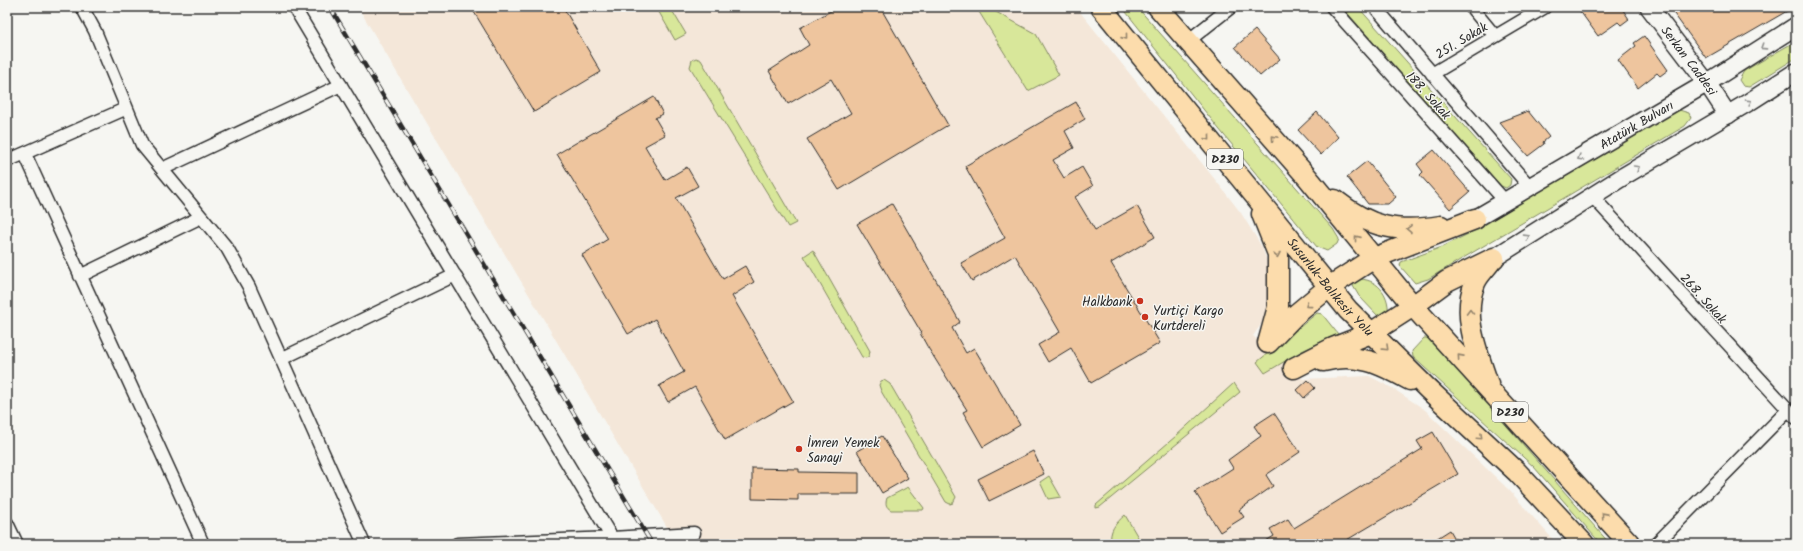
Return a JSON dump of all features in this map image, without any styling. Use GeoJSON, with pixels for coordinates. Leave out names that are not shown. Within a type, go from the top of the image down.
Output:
{"type":"FeatureCollection","features":[{"type":"Feature","properties":{"kind":"highway","name":"Susurluk-Balıkesir Yolu"},"geometry":{"type":"LineString","coordinates":[[1101,7],[1348,310],[1428,389],[1517,472],[1584,544]]}},
{"type":"Feature","properties":{"kind":"highway","name":"D230"},"geometry":{"type":"LineString","coordinates":[[1158,7],[1308,178],[1413,306],[1630,544]]}},
{"type":"Feature","properties":{"kind":"highway"},"geometry":{"type":"LineString","coordinates":[[1308,178],[1349,211],[1374,224],[1392,228],[1427,228],[1475,219]]}},
{"type":"Feature","properties":{"kind":"highway"},"geometry":{"type":"LineString","coordinates":[[1253,193],[1278,254],[1278,307],[1268,344],[1294,316],[1329,287],[1374,258],[1475,219]]}},
{"type":"Feature","properties":{"kind":"highway"},"geometry":{"type":"LineString","coordinates":[[1428,389],[1378,363],[1349,356],[1294,368],[1333,348],[1371,333],[1413,306],[1447,281],[1494,258]]}},
{"type":"Feature","properties":{"kind":"highway"},"geometry":{"type":"LineString","coordinates":[[1489,390],[1470,326],[1470,304],[1475,283],[1494,258]]}},
{"type":"Feature","properties":{"kind":"main road","name":"Serkan Caddesi"},"geometry":{"type":"LineString","coordinates":[[1649,7],[1707,83],[1728,115]]}},
{"type":"Feature","properties":{"kind":"main road","name":"Atatürk Bulvarı"},"geometry":{"type":"LineString","coordinates":[[1475,219],[1707,83],[1796,26]]}},
{"type":"Feature","properties":{"kind":"main road"},"geometry":{"type":"LineString","coordinates":[[1494,258],[1592,196],[1728,115],[1796,72]]}},
{"type":"Feature","properties":{"kind":"street"},"geometry":{"type":"LineString","coordinates":[[82,7],[95,31],[125,109],[142,145],[227,248],[249,287],[364,544]]}},
{"type":"Feature","properties":{"kind":"street"},"geometry":{"type":"LineString","coordinates":[[294,7],[612,538]]}},
{"type":"Feature","properties":{"kind":"street"},"geometry":{"type":"LineString","coordinates":[[1188,41],[1231,7]]}},
{"type":"Feature","properties":{"kind":"street","name":"188. Sokak"},"geometry":{"type":"LineString","coordinates":[[1332,7],[1505,201]]}},
{"type":"Feature","properties":{"kind":"street","name":"188. Sokak"},"geometry":{"type":"LineString","coordinates":[[1375,7],[1530,187]]}},
{"type":"Feature","properties":{"kind":"street"},"geometry":{"type":"LineString","coordinates":[[1471,7],[1495,36]]}},
{"type":"Feature","properties":{"kind":"street","name":"251. Sokak"},"geometry":{"type":"LineString","coordinates":[[1432,74],[1544,7]]}},
{"type":"Feature","properties":{"kind":"street"},"geometry":{"type":"LineString","coordinates":[[162,169],[341,86]]}},
{"type":"Feature","properties":{"kind":"street"},"geometry":{"type":"LineString","coordinates":[[7,162],[125,109]]}},
{"type":"Feature","properties":{"kind":"street"},"geometry":{"type":"LineString","coordinates":[[25,154],[203,544]]}},
{"type":"Feature","properties":{"kind":"street","name":"268. Sokak"},"geometry":{"type":"LineString","coordinates":[[1592,196],[1792,414]]}},
{"type":"Feature","properties":{"kind":"street"},"geometry":{"type":"LineString","coordinates":[[80,276],[201,217]]}},
{"type":"Feature","properties":{"kind":"street"},"geometry":{"type":"LineString","coordinates":[[281,359],[455,275]]}},
{"type":"Feature","properties":{"kind":"street"},"geometry":{"type":"LineString","coordinates":[[1656,544],[1792,414]]}},
{"type":"Feature","properties":{"kind":"street"},"geometry":{"type":"LineString","coordinates":[[7,523],[17,544]]}},
{"type":"Feature","properties":{"kind":"street"},"geometry":{"type":"LineString","coordinates":[[457,544],[694,533]]}},
{"type":"Feature","properties":{"kind":"shaded area"},"geometry":{"type":"Polygon","coordinates":[[[358,7],[1076,7],[1217,182],[1241,213],[1262,247],[1270,269],[1269,304],[1262,323],[1253,336],[1303,379],[1369,376],[1392,388],[1424,409],[1509,490],[1557,544],[677,544],[358,7]]]}},
{"type":"Feature","properties":{"kind":"green space"},"geometry":{"type":"Polygon","coordinates":[[[656,7],[670,7],[686,34],[675,40],[656,7]]]}},
{"type":"Feature","properties":{"kind":"green space"},"geometry":{"type":"Polygon","coordinates":[[[976,7],[987,7],[1036,34],[1059,75],[1028,91],[976,7]]]}},
{"type":"Feature","properties":{"kind":"green space"},"geometry":{"type":"Polygon","coordinates":[[[1122,7],[1137,7],[1333,229],[1339,239],[1337,244],[1327,251],[1317,247],[1219,129],[1122,7]]]}},
{"type":"Feature","properties":{"kind":"green space"},"geometry":{"type":"Polygon","coordinates":[[[1342,7],[1358,7],[1511,179],[1510,185],[1506,188],[1501,186],[1342,7]]]}},
{"type":"Feature","properties":{"kind":"green space"},"geometry":{"type":"Polygon","coordinates":[[[1796,41],[1796,58],[1749,87],[1743,86],[1739,80],[1744,71],[1796,41]]]}},
{"type":"Feature","properties":{"kind":"green space"},"geometry":{"type":"Polygon","coordinates":[[[696,58],[701,60],[796,223],[788,227],[690,67],[692,60],[696,58]]]}},
{"type":"Feature","properties":{"kind":"green space"},"geometry":{"type":"Polygon","coordinates":[[[1679,110],[1689,113],[1691,118],[1685,126],[1428,279],[1415,283],[1400,266],[1401,262],[1442,247],[1468,234],[1679,110]]]}},
{"type":"Feature","properties":{"kind":"green space"},"geometry":{"type":"Polygon","coordinates":[[[813,250],[870,351],[869,356],[866,358],[862,357],[804,256],[813,250]]]}},
{"type":"Feature","properties":{"kind":"green space"},"geometry":{"type":"Polygon","coordinates":[[[1360,279],[1373,283],[1382,291],[1387,302],[1388,315],[1379,317],[1359,296],[1353,286],[1355,281],[1360,279]]]}},
{"type":"Feature","properties":{"kind":"green space"},"geometry":{"type":"Polygon","coordinates":[[[1317,313],[1322,314],[1338,334],[1302,351],[1265,373],[1257,362],[1317,313]]]}},
{"type":"Feature","properties":{"kind":"green space"},"geometry":{"type":"Polygon","coordinates":[[[1424,338],[1430,338],[1610,544],[1601,544],[1534,467],[1413,357],[1412,351],[1424,338]]]}},
{"type":"Feature","properties":{"kind":"green space"},"geometry":{"type":"Polygon","coordinates":[[[884,380],[890,384],[956,497],[953,503],[950,504],[946,502],[881,391],[879,385],[881,381],[884,380]]]}},
{"type":"Feature","properties":{"kind":"green space"},"geometry":{"type":"Polygon","coordinates":[[[1234,383],[1240,392],[1100,507],[1096,508],[1096,505],[1176,436],[1234,383]]]}},
{"type":"Feature","properties":{"kind":"green space"},"geometry":{"type":"Polygon","coordinates":[[[1049,476],[1061,497],[1048,499],[1040,482],[1049,476]]]}},
{"type":"Feature","properties":{"kind":"green space"},"geometry":{"type":"Polygon","coordinates":[[[908,487],[924,508],[923,510],[891,510],[888,508],[886,505],[887,498],[908,487]]]}},
{"type":"Feature","properties":{"kind":"green space"},"geometry":{"type":"Polygon","coordinates":[[[1125,515],[1142,544],[1111,544],[1112,531],[1118,521],[1125,515]]]}},
{"type":"Feature","properties":{"kind":"building"},"geometry":{"type":"Polygon","coordinates":[[[471,7],[563,7],[601,72],[534,112],[471,7]]]}},
{"type":"Feature","properties":{"kind":"building"},"geometry":{"type":"Polygon","coordinates":[[[838,7],[880,7],[948,125],[839,190],[807,139],[851,113],[831,79],[788,104],[769,71],[809,45],[800,28],[838,7]]]}},
{"type":"Feature","properties":{"kind":"building"},"geometry":{"type":"Polygon","coordinates":[[[1577,7],[1621,7],[1629,19],[1621,25],[1618,22],[1598,36],[1577,7]]]}},
{"type":"Feature","properties":{"kind":"building"},"geometry":{"type":"Polygon","coordinates":[[[1669,7],[1794,7],[1706,58],[1669,7]]]}},
{"type":"Feature","properties":{"kind":"building"},"geometry":{"type":"Polygon","coordinates":[[[1255,30],[1280,59],[1260,76],[1235,47],[1255,30]]]}},
{"type":"Feature","properties":{"kind":"building"},"geometry":{"type":"Polygon","coordinates":[[[1644,36],[1668,70],[1660,76],[1657,73],[1638,88],[1618,60],[1636,46],[1634,43],[1644,36]]]}},
{"type":"Feature","properties":{"kind":"building"},"geometry":{"type":"Polygon","coordinates":[[[654,97],[663,114],[655,118],[665,135],[645,146],[665,180],[687,167],[698,186],[676,198],[723,279],[745,266],[754,282],[732,296],[793,401],[725,440],[695,387],[668,402],[659,386],[684,372],[655,319],[628,334],[582,255],[608,239],[557,154],[654,97]]]}},
{"type":"Feature","properties":{"kind":"building"},"geometry":{"type":"Polygon","coordinates":[[[1076,102],[1085,119],[1065,131],[1074,148],[1053,160],[1064,178],[1082,167],[1093,186],[1075,197],[1095,230],[1137,206],[1155,237],[1111,263],[1160,343],[1091,383],[1071,348],[1048,362],[1038,345],[1060,332],[1015,255],[972,281],[961,263],[1005,238],[965,166],[1076,102]]]}},
{"type":"Feature","properties":{"kind":"building"},"geometry":{"type":"Polygon","coordinates":[[[1528,111],[1549,137],[1543,142],[1544,144],[1528,156],[1499,122],[1528,111]]]}},
{"type":"Feature","properties":{"kind":"building"},"geometry":{"type":"Polygon","coordinates":[[[1317,112],[1338,137],[1321,155],[1298,130],[1317,112]]]}},
{"type":"Feature","properties":{"kind":"building"},"geometry":{"type":"Polygon","coordinates":[[[1434,150],[1470,192],[1450,209],[1420,175],[1423,172],[1417,164],[1434,150]]]}},
{"type":"Feature","properties":{"kind":"building"},"geometry":{"type":"Polygon","coordinates":[[[1367,161],[1396,197],[1388,204],[1368,204],[1347,177],[1367,161]]]}},
{"type":"Feature","properties":{"kind":"building"},"geometry":{"type":"Polygon","coordinates":[[[892,204],[960,322],[952,328],[966,353],[974,348],[1020,425],[983,447],[963,412],[967,410],[927,346],[920,333],[921,332],[857,224],[892,204]]]}},
{"type":"Feature","properties":{"kind":"building"},"geometry":{"type":"Polygon","coordinates":[[[1308,380],[1315,388],[1304,398],[1297,390],[1308,380]]]}},
{"type":"Feature","properties":{"kind":"building"},"geometry":{"type":"Polygon","coordinates":[[[1274,413],[1300,452],[1266,475],[1273,486],[1239,510],[1244,517],[1220,532],[1195,492],[1233,468],[1228,460],[1261,436],[1254,426],[1274,413]]]}},
{"type":"Feature","properties":{"kind":"building"},"geometry":{"type":"Polygon","coordinates":[[[1433,432],[1458,474],[1340,544],[1261,544],[1274,536],[1270,529],[1288,519],[1294,528],[1422,449],[1417,441],[1433,432]]]}},
{"type":"Feature","properties":{"kind":"building"},"geometry":{"type":"Polygon","coordinates":[[[882,436],[908,478],[882,493],[857,451],[882,436]]]}},
{"type":"Feature","properties":{"kind":"building"},"geometry":{"type":"Polygon","coordinates":[[[1033,451],[1044,474],[989,501],[978,479],[1033,451]]]}},
{"type":"Feature","properties":{"kind":"building"},"geometry":{"type":"Polygon","coordinates":[[[752,468],[799,469],[799,472],[859,473],[859,494],[798,494],[798,500],[752,499],[752,468]]]}},
{"type":"Feature","properties":{"kind":"building"},"geometry":{"type":"Polygon","coordinates":[[[1450,530],[1458,544],[1428,544],[1450,530]]]}},
{"type":"Feature","properties":{"kind":"railway"},"geometry":{"type":"LineString","coordinates":[[330,7],[652,544]]}},
{"type":"Feature","properties":{"kind":"place","name":"Halkbank"},"geometry":{"type":"Point","coordinates":[1140,301]}},
{"type":"Feature","properties":{"kind":"place","name":"Yurtiçi Kargo Kurtdereli"},"geometry":{"type":"Point","coordinates":[1145,317]}},
{"type":"Feature","properties":{"kind":"place","name":"İmren Yemek Sanayi"},"geometry":{"type":"Point","coordinates":[799,449]}}]}
